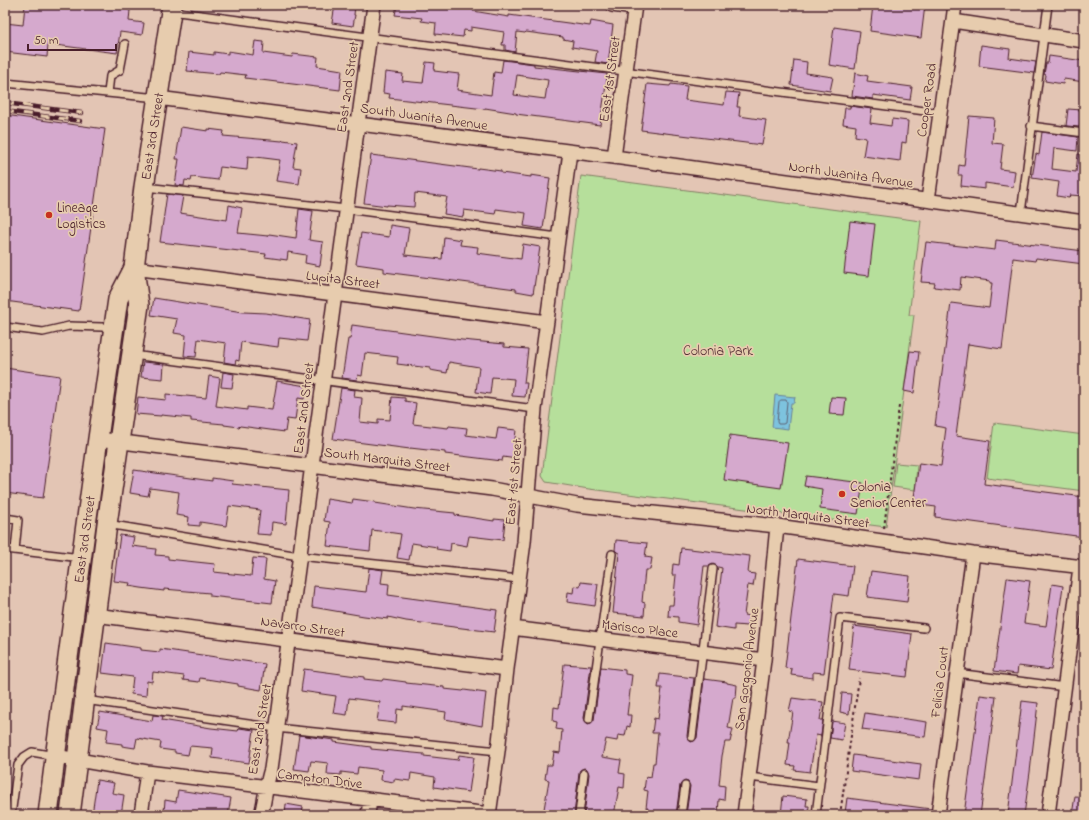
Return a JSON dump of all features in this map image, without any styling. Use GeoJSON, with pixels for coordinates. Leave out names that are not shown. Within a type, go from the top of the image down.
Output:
{"type":"FeatureCollection","features":[{"type":"Feature","properties":{"kind":"street","name":"East 2nd Street"},"geometry":{"type":"LineString","coordinates":[[261,815],[276,728],[374,5]]}},
{"type":"Feature","properties":{"kind":"street"},"geometry":{"type":"LineString","coordinates":[[612,5],[634,6]]}},
{"type":"Feature","properties":{"kind":"street","name":"Cooper Road"},"geometry":{"type":"LineString","coordinates":[[928,200],[955,5]]}},
{"type":"Feature","properties":{"kind":"street","name":"East 1st Street"},"geometry":{"type":"LineString","coordinates":[[614,157],[634,6]]}},
{"type":"Feature","properties":{"kind":"street","name":"East 3rd Street"},"geometry":{"type":"LineString","coordinates":[[70,815],[107,524],[139,305],[134,268],[144,187],[171,8]]}},
{"type":"Feature","properties":{"kind":"street"},"geometry":{"type":"LineString","coordinates":[[953,21],[1084,41]]}},
{"type":"Feature","properties":{"kind":"street","name":"South Juanita Avenue"},"geometry":{"type":"LineString","coordinates":[[158,98],[614,157]]}},
{"type":"Feature","properties":{"kind":"street","name":"East 1st Street"},"geometry":{"type":"LineString","coordinates":[[492,815],[507,669],[524,542],[535,409],[570,152]]}},
{"type":"Feature","properties":{"kind":"street","name":"North Juanita Avenue"},"geometry":{"type":"LineString","coordinates":[[614,157],[1084,222]]}},
{"type":"Feature","properties":{"kind":"street","name":"East 3rd Street"},"geometry":{"type":"LineString","coordinates":[[48,815],[81,558],[118,298],[134,268]]}},
{"type":"Feature","properties":{"kind":"street","name":"Lupita Street"},"geometry":{"type":"LineString","coordinates":[[134,268],[547,322]]}},
{"type":"Feature","properties":{"kind":"street","name":"South Marquita Street"},"geometry":{"type":"LineString","coordinates":[[98,439],[492,489],[527,496]]}},
{"type":"Feature","properties":{"kind":"street","name":"North Marquita Street"},"geometry":{"type":"LineString","coordinates":[[527,496],[577,506],[777,526],[973,554],[1082,567]]}},
{"type":"Feature","properties":{"kind":"street","name":"San Gorgonio Avenue"},"geometry":{"type":"LineString","coordinates":[[744,815],[764,660],[777,526]]}},
{"type":"Feature","properties":{"kind":"street","name":"Felicia Court"},"geometry":{"type":"LineString","coordinates":[[938,815],[973,554]]}},
{"type":"Feature","properties":{"kind":"street"},"geometry":{"type":"LineString","coordinates":[[81,558],[103,561]]}},
{"type":"Feature","properties":{"kind":"street"},"geometry":{"type":"LineString","coordinates":[[1048,815],[1082,567]]}},
{"type":"Feature","properties":{"kind":"street","name":"Navarro Street"},"geometry":{"type":"LineString","coordinates":[[95,615],[507,669]]}},
{"type":"Feature","properties":{"kind":"street","name":"Marisco Place"},"geometry":{"type":"LineString","coordinates":[[512,628],[764,660]]}},
{"type":"Feature","properties":{"kind":"street","name":"Campton Drive"},"geometry":{"type":"LineString","coordinates":[[55,756],[147,772],[492,815]]}},
{"type":"Feature","properties":{"kind":"street"},"geometry":{"type":"LineString","coordinates":[[141,815],[147,772]]}},
{"type":"Feature","properties":{"kind":"street"},"geometry":{"type":"LineString","coordinates":[[368,815],[370,800]]}},
{"type":"Feature","properties":{"kind":"lane"},"geometry":{"type":"LineString","coordinates":[[1021,213],[1031,126],[1048,5]]}},
{"type":"Feature","properties":{"kind":"lane"},"geometry":{"type":"LineString","coordinates":[[171,8],[626,72],[940,113]]}},
{"type":"Feature","properties":{"kind":"lane"},"geometry":{"type":"LineString","coordinates":[[108,93],[110,76],[120,70],[125,44]]}},
{"type":"Feature","properties":{"kind":"lane"},"geometry":{"type":"LineString","coordinates":[[5,83],[158,98]]}},
{"type":"Feature","properties":{"kind":"lane"},"geometry":{"type":"LineString","coordinates":[[1031,126],[1084,132]]}},
{"type":"Feature","properties":{"kind":"lane"},"geometry":{"type":"LineString","coordinates":[[144,187],[346,209],[558,237]]}},
{"type":"Feature","properties":{"kind":"lane"},"geometry":{"type":"LineString","coordinates":[[5,327],[43,332],[69,326],[114,329]]}},
{"type":"Feature","properties":{"kind":"lane"},"geometry":{"type":"LineString","coordinates":[[131,355],[535,409]]}},
{"type":"Feature","properties":{"kind":"lane"},"geometry":{"type":"LineString","coordinates":[[5,518],[18,520],[15,550]]}},
{"type":"Feature","properties":{"kind":"lane"},"geometry":{"type":"LineString","coordinates":[[107,524],[299,556],[519,579]]}},
{"type":"Feature","properties":{"kind":"lane"},"geometry":{"type":"LineString","coordinates":[[5,549],[81,558]]}},
{"type":"Feature","properties":{"kind":"lane"},"geometry":{"type":"LineString","coordinates":[[590,719],[612,554]]}},
{"type":"Feature","properties":{"kind":"lane"},"geometry":{"type":"LineString","coordinates":[[692,737],[713,569]]}},
{"type":"Feature","properties":{"kind":"lane"},"geometry":{"type":"LineString","coordinates":[[816,815],[840,618],[924,628]]}},
{"type":"Feature","properties":{"kind":"lane"},"geometry":{"type":"LineString","coordinates":[[956,673],[1065,687]]}},
{"type":"Feature","properties":{"kind":"lane"},"geometry":{"type":"LineString","coordinates":[[85,700],[276,728],[498,752]]}},
{"type":"Feature","properties":{"kind":"lane"},"geometry":{"type":"LineString","coordinates":[[12,815],[18,765],[24,756],[32,752],[55,756]]}},
{"type":"Feature","properties":{"kind":"lane"},"geometry":{"type":"LineString","coordinates":[[579,815],[584,773]]}},
{"type":"Feature","properties":{"kind":"lane"},"geometry":{"type":"LineString","coordinates":[[749,777],[819,786]]}},
{"type":"Feature","properties":{"kind":"lane"},"geometry":{"type":"LineString","coordinates":[[681,815],[685,786]]}},
{"type":"Feature","properties":{"kind":"path"},"geometry":{"type":"LineString","coordinates":[[884,528],[899,406]]}},
{"type":"Feature","properties":{"kind":"path"},"geometry":{"type":"LineString","coordinates":[[840,815],[859,678]]}},
{"type":"Feature","properties":{"kind":"green space","name":"Colonia Park"},"geometry":{"type":"Polygon","coordinates":[[[581,176],[921,221],[909,315],[914,315],[886,527],[589,489],[546,482],[542,476],[581,176]]]}},
{"type":"Feature","properties":{"kind":"green space"},"geometry":{"type":"Polygon","coordinates":[[[994,423],[1084,435],[1084,491],[987,478],[994,423]]]}},
{"type":"Feature","properties":{"kind":"green space"},"geometry":{"type":"Polygon","coordinates":[[[896,463],[917,465],[915,490],[893,487],[896,463]]]}},
{"type":"Feature","properties":{"kind":"water"},"geometry":{"type":"Polygon","coordinates":[[[775,395],[795,397],[794,403],[791,403],[788,429],[772,427],[775,395]]]}},
{"type":"Feature","properties":{"kind":"building"},"geometry":{"type":"Polygon","coordinates":[[[25,5],[94,5],[130,10],[129,21],[144,23],[142,35],[120,32],[117,53],[48,44],[47,57],[5,52],[5,23],[23,25],[25,5]]]}},
{"type":"Feature","properties":{"kind":"building"},"geometry":{"type":"Polygon","coordinates":[[[335,5],[355,5],[353,26],[332,23],[335,5]]]}},
{"type":"Feature","properties":{"kind":"building"},"geometry":{"type":"Polygon","coordinates":[[[397,5],[432,5],[452,8],[453,5],[456,5],[473,7],[473,11],[509,17],[509,15],[590,26],[591,21],[613,25],[608,64],[595,62],[597,51],[572,47],[573,41],[563,39],[563,37],[517,32],[515,52],[505,50],[505,45],[502,45],[504,32],[471,27],[471,31],[464,30],[463,37],[435,34],[436,23],[421,21],[422,18],[395,15],[397,5]]]}},
{"type":"Feature","properties":{"kind":"building"},"geometry":{"type":"Polygon","coordinates":[[[873,5],[925,5],[921,38],[870,31],[873,5]]]}},
{"type":"Feature","properties":{"kind":"building"},"geometry":{"type":"Polygon","coordinates":[[[834,27],[860,31],[855,69],[829,65],[834,27]]]}},
{"type":"Feature","properties":{"kind":"building"},"geometry":{"type":"Polygon","coordinates":[[[255,41],[264,42],[263,53],[292,57],[293,54],[318,57],[317,66],[342,70],[340,90],[245,78],[246,75],[220,72],[219,74],[187,71],[189,52],[214,55],[214,52],[228,54],[228,51],[253,55],[255,41]]]}},
{"type":"Feature","properties":{"kind":"building"},"geometry":{"type":"Polygon","coordinates":[[[981,45],[1010,49],[1009,58],[1036,62],[1034,73],[979,66],[981,45]]]}},
{"type":"Feature","properties":{"kind":"building"},"geometry":{"type":"Polygon","coordinates":[[[1049,56],[1084,61],[1084,82],[1064,79],[1063,84],[1045,81],[1046,75],[1044,74],[1049,56]]]}},
{"type":"Feature","properties":{"kind":"building"},"geometry":{"type":"Polygon","coordinates":[[[503,60],[534,64],[534,66],[607,74],[600,125],[516,114],[485,108],[389,98],[390,94],[383,93],[385,72],[403,74],[402,81],[423,83],[426,62],[435,63],[434,71],[459,74],[457,90],[491,95],[494,72],[501,73],[503,60]],[[517,75],[514,95],[545,99],[548,80],[517,75]]]}},
{"type":"Feature","properties":{"kind":"building"},"geometry":{"type":"Polygon","coordinates":[[[794,60],[807,62],[806,73],[833,77],[830,91],[791,85],[794,60]]]}},
{"type":"Feature","properties":{"kind":"building"},"geometry":{"type":"Polygon","coordinates":[[[855,73],[868,76],[867,81],[912,87],[910,100],[873,95],[873,99],[852,96],[855,73]]]}},
{"type":"Feature","properties":{"kind":"building"},"geometry":{"type":"Polygon","coordinates":[[[647,84],[687,86],[685,100],[724,105],[726,92],[739,93],[737,107],[740,107],[739,116],[766,120],[762,145],[641,130],[647,84]]]}},
{"type":"Feature","properties":{"kind":"building"},"geometry":{"type":"Polygon","coordinates":[[[850,106],[872,109],[870,123],[891,126],[892,119],[908,121],[906,143],[902,142],[900,161],[863,156],[866,138],[855,136],[856,126],[843,124],[845,108],[850,108],[850,106]]]}},
{"type":"Feature","properties":{"kind":"building"},"geometry":{"type":"Polygon","coordinates":[[[1068,109],[1082,110],[1080,127],[1066,126],[1068,109]]]}},
{"type":"Feature","properties":{"kind":"building","name":"Lineage Logistics"},"geometry":{"type":"Polygon","coordinates":[[[5,115],[105,129],[79,311],[5,301],[5,115]]]}},
{"type":"Feature","properties":{"kind":"building"},"geometry":{"type":"Polygon","coordinates":[[[969,116],[994,118],[992,143],[1003,144],[1000,169],[1015,171],[1013,187],[985,183],[985,189],[961,186],[962,175],[958,175],[959,165],[964,166],[969,116]]]}},
{"type":"Feature","properties":{"kind":"building"},"geometry":{"type":"Polygon","coordinates":[[[181,127],[208,131],[208,129],[224,131],[223,136],[297,142],[293,167],[301,168],[299,184],[276,181],[280,160],[248,156],[247,170],[220,167],[218,180],[192,177],[191,181],[185,180],[184,186],[175,185],[179,159],[176,159],[181,127]]]}},
{"type":"Feature","properties":{"kind":"building"},"geometry":{"type":"Polygon","coordinates":[[[1042,132],[1078,137],[1077,151],[1054,148],[1052,169],[1076,172],[1078,154],[1084,155],[1084,196],[1070,195],[1069,198],[1057,196],[1059,182],[1032,178],[1036,154],[1039,155],[1042,132]]]}},
{"type":"Feature","properties":{"kind":"building"},"geometry":{"type":"Polygon","coordinates":[[[371,155],[501,171],[501,173],[531,177],[531,175],[550,178],[543,229],[524,226],[526,213],[496,209],[495,214],[464,210],[463,217],[444,214],[447,197],[415,193],[414,207],[364,203],[371,155]]]}},
{"type":"Feature","properties":{"kind":"building"},"geometry":{"type":"Polygon","coordinates":[[[167,194],[183,196],[180,213],[227,220],[229,205],[242,208],[238,233],[268,236],[269,234],[296,238],[299,209],[313,211],[309,240],[323,242],[320,266],[305,263],[306,255],[288,252],[287,260],[265,257],[266,254],[160,242],[167,194]]]}},
{"type":"Feature","properties":{"kind":"building"},"geometry":{"type":"Polygon","coordinates":[[[850,221],[875,224],[869,276],[844,273],[850,221]]]}},
{"type":"Feature","properties":{"kind":"building"},"geometry":{"type":"Polygon","coordinates":[[[390,225],[409,228],[405,255],[442,259],[444,237],[461,240],[460,245],[478,247],[477,253],[521,259],[523,244],[540,247],[533,294],[516,291],[516,289],[384,272],[384,268],[356,264],[361,233],[389,237],[390,225]]]}},
{"type":"Feature","properties":{"kind":"building"},"geometry":{"type":"Polygon","coordinates":[[[996,240],[1084,251],[1084,264],[1036,258],[1035,261],[1013,258],[1002,349],[968,344],[956,436],[990,441],[984,484],[1084,497],[1084,537],[935,517],[936,507],[913,504],[919,463],[941,466],[946,428],[935,426],[951,303],[989,308],[992,283],[990,283],[990,281],[961,277],[960,290],[934,287],[935,283],[921,282],[926,242],[995,250],[996,240]]]}},
{"type":"Feature","properties":{"kind":"building"},"geometry":{"type":"Polygon","coordinates":[[[154,298],[243,312],[266,313],[310,320],[307,341],[279,338],[278,347],[241,342],[239,361],[236,360],[235,364],[224,362],[226,343],[198,339],[196,357],[184,356],[186,335],[174,333],[177,319],[151,315],[154,298]]]}},
{"type":"Feature","properties":{"kind":"building"},"geometry":{"type":"Polygon","coordinates":[[[352,325],[462,340],[504,344],[504,347],[528,349],[524,383],[527,383],[525,397],[512,396],[514,379],[492,377],[490,394],[476,392],[479,367],[449,362],[447,373],[430,370],[430,368],[397,364],[398,357],[365,353],[362,376],[358,375],[357,380],[342,378],[348,339],[350,339],[352,325]]]}},
{"type":"Feature","properties":{"kind":"building"},"geometry":{"type":"Polygon","coordinates":[[[910,351],[919,352],[914,393],[904,391],[910,351]]]}},
{"type":"Feature","properties":{"kind":"building"},"geometry":{"type":"Polygon","coordinates":[[[143,362],[164,364],[163,379],[141,377],[143,362]]]}},
{"type":"Feature","properties":{"kind":"building"},"geometry":{"type":"Polygon","coordinates":[[[5,368],[60,376],[43,498],[5,493],[5,368]]]}},
{"type":"Feature","properties":{"kind":"building"},"geometry":{"type":"Polygon","coordinates":[[[223,372],[234,374],[232,388],[221,387],[223,372]]]}},
{"type":"Feature","properties":{"kind":"building"},"geometry":{"type":"Polygon","coordinates":[[[209,376],[220,378],[216,406],[247,410],[247,407],[272,410],[277,381],[306,386],[304,399],[298,398],[295,420],[287,419],[285,432],[191,421],[191,418],[136,414],[138,397],[166,400],[166,394],[206,398],[209,376]]]}},
{"type":"Feature","properties":{"kind":"building"},"geometry":{"type":"Polygon","coordinates":[[[341,388],[355,390],[354,397],[362,398],[360,422],[378,424],[378,419],[390,420],[392,397],[405,398],[405,401],[416,403],[413,424],[448,428],[449,426],[467,428],[466,435],[496,439],[498,428],[516,430],[515,439],[520,439],[517,459],[503,457],[502,461],[445,454],[445,452],[333,439],[341,388]]]}},
{"type":"Feature","properties":{"kind":"building"},"geometry":{"type":"Polygon","coordinates":[[[831,397],[846,398],[844,415],[829,414],[831,397]]]}},
{"type":"Feature","properties":{"kind":"building"},"geometry":{"type":"Polygon","coordinates":[[[730,435],[788,443],[781,488],[724,480],[730,435]]]}},
{"type":"Feature","properties":{"kind":"building"},"geometry":{"type":"Polygon","coordinates":[[[134,470],[212,481],[212,478],[233,481],[232,484],[289,490],[286,524],[272,522],[271,535],[257,534],[260,510],[229,506],[226,526],[200,522],[200,526],[188,525],[189,517],[176,515],[179,492],[150,488],[148,496],[130,493],[134,470]]]}},
{"type":"Feature","properties":{"kind":"building"},"geometry":{"type":"Polygon","coordinates":[[[806,476],[863,483],[858,514],[820,509],[822,489],[804,486],[806,476]]]}},
{"type":"Feature","properties":{"kind":"building"},"geometry":{"type":"Polygon","coordinates":[[[327,499],[352,503],[353,499],[414,509],[455,513],[455,515],[494,521],[494,519],[505,520],[503,540],[469,536],[467,546],[451,543],[450,551],[436,549],[437,547],[412,543],[409,560],[397,558],[401,534],[372,530],[370,551],[327,546],[330,522],[324,521],[327,499]]]}},
{"type":"Feature","properties":{"kind":"building"},"geometry":{"type":"Polygon","coordinates":[[[120,535],[134,537],[132,546],[156,549],[155,555],[168,556],[168,559],[215,564],[214,572],[251,576],[253,558],[266,559],[264,579],[275,581],[272,603],[210,596],[210,593],[164,589],[164,591],[141,588],[129,586],[130,583],[114,581],[120,535]]]}},
{"type":"Feature","properties":{"kind":"building"},"geometry":{"type":"Polygon","coordinates":[[[616,540],[647,543],[645,557],[652,558],[650,570],[645,570],[642,602],[645,603],[644,616],[613,613],[619,553],[615,550],[616,540]]]}},
{"type":"Feature","properties":{"kind":"building"},"geometry":{"type":"Polygon","coordinates":[[[681,548],[750,556],[748,573],[755,574],[753,586],[748,585],[744,615],[749,616],[748,626],[734,625],[734,630],[715,627],[722,568],[713,564],[704,566],[697,625],[678,622],[678,617],[668,616],[669,605],[673,605],[676,575],[672,575],[673,564],[679,565],[681,548]]]}},
{"type":"Feature","properties":{"kind":"building"},"geometry":{"type":"Polygon","coordinates":[[[798,559],[853,566],[849,596],[834,594],[824,673],[813,672],[813,678],[791,675],[792,669],[785,668],[798,559]]]}},
{"type":"Feature","properties":{"kind":"building"},"geometry":{"type":"Polygon","coordinates":[[[369,568],[383,570],[381,583],[389,584],[388,595],[497,610],[494,632],[406,621],[388,617],[388,619],[364,616],[312,607],[314,586],[366,592],[369,568]]]}},
{"type":"Feature","properties":{"kind":"building"},"geometry":{"type":"Polygon","coordinates":[[[871,571],[910,576],[907,602],[867,597],[871,571]]]}},
{"type":"Feature","properties":{"kind":"building"},"geometry":{"type":"Polygon","coordinates":[[[1007,578],[1030,581],[1024,623],[1046,626],[1052,584],[1063,586],[1051,670],[1018,666],[1017,674],[994,671],[1007,578]]]}},
{"type":"Feature","properties":{"kind":"building"},"geometry":{"type":"Polygon","coordinates":[[[581,582],[598,584],[595,606],[567,602],[568,592],[573,593],[574,586],[580,587],[581,582]]]}},
{"type":"Feature","properties":{"kind":"building"},"geometry":{"type":"Polygon","coordinates":[[[854,626],[912,634],[907,677],[849,670],[854,626]]]}},
{"type":"Feature","properties":{"kind":"building"},"geometry":{"type":"Polygon","coordinates":[[[106,643],[141,648],[141,650],[160,652],[160,649],[265,664],[261,690],[238,686],[238,684],[200,678],[199,682],[183,680],[184,676],[153,672],[152,682],[147,681],[146,696],[131,694],[133,677],[102,673],[106,643]]]}},
{"type":"Feature","properties":{"kind":"building"},"geometry":{"type":"Polygon","coordinates":[[[564,664],[591,666],[584,718],[588,724],[594,720],[601,667],[625,670],[625,674],[632,675],[627,715],[631,715],[630,727],[627,726],[625,736],[618,735],[617,741],[606,739],[602,757],[621,760],[619,773],[625,774],[624,788],[619,787],[614,815],[584,815],[589,774],[587,769],[584,768],[579,772],[574,815],[543,815],[549,780],[545,779],[547,765],[552,765],[554,752],[560,753],[562,730],[556,729],[557,722],[553,721],[554,707],[559,708],[564,664]]]}},
{"type":"Feature","properties":{"kind":"building"},"geometry":{"type":"Polygon","coordinates":[[[304,669],[364,677],[364,679],[382,681],[383,679],[444,687],[444,689],[486,693],[482,726],[445,719],[446,712],[403,706],[403,710],[397,709],[396,723],[377,721],[380,702],[349,698],[347,715],[333,713],[336,696],[301,691],[304,669]]]}},
{"type":"Feature","properties":{"kind":"building"},"geometry":{"type":"Polygon","coordinates":[[[660,674],[694,678],[687,736],[691,742],[697,738],[704,679],[737,685],[736,698],[733,698],[728,728],[733,729],[730,742],[725,742],[722,756],[719,785],[725,786],[724,800],[719,799],[718,815],[686,815],[690,786],[688,782],[685,781],[680,785],[676,815],[647,815],[648,808],[646,808],[648,791],[644,790],[646,776],[651,777],[653,763],[655,763],[658,733],[652,733],[654,718],[658,719],[662,688],[658,688],[660,674]]]}},
{"type":"Feature","properties":{"kind":"building"},"geometry":{"type":"Polygon","coordinates":[[[842,693],[851,694],[849,714],[840,712],[842,693]]]}},
{"type":"Feature","properties":{"kind":"building"},"geometry":{"type":"Polygon","coordinates":[[[980,695],[996,697],[985,780],[980,815],[964,815],[980,695]]]}},
{"type":"Feature","properties":{"kind":"building"},"geometry":{"type":"Polygon","coordinates":[[[792,698],[823,702],[820,720],[823,720],[821,736],[816,735],[810,772],[794,770],[795,766],[787,765],[790,742],[788,742],[793,712],[789,711],[792,698]]]}},
{"type":"Feature","properties":{"kind":"building"},"geometry":{"type":"Polygon","coordinates":[[[1022,701],[1038,703],[1030,772],[1024,815],[1008,815],[1022,701]]]}},
{"type":"Feature","properties":{"kind":"building"},"geometry":{"type":"Polygon","coordinates":[[[100,712],[152,721],[153,715],[163,716],[162,720],[211,728],[238,731],[239,728],[254,730],[249,763],[212,758],[213,748],[190,746],[188,755],[160,749],[161,742],[137,738],[135,748],[122,746],[122,744],[106,742],[108,729],[97,727],[100,712]]]}},
{"type":"Feature","properties":{"kind":"building"},"geometry":{"type":"Polygon","coordinates":[[[865,713],[927,722],[925,737],[862,729],[865,713]]]}},
{"type":"Feature","properties":{"kind":"building"},"geometry":{"type":"Polygon","coordinates":[[[832,721],[845,723],[842,740],[830,738],[832,721]]]}},
{"type":"Feature","properties":{"kind":"building"},"geometry":{"type":"Polygon","coordinates":[[[299,735],[371,747],[371,749],[424,754],[424,756],[458,760],[459,755],[474,757],[469,792],[434,787],[435,777],[411,773],[410,781],[394,779],[394,782],[381,780],[382,770],[358,767],[357,774],[341,772],[341,775],[327,774],[328,763],[311,761],[309,771],[294,769],[299,735]]]}},
{"type":"Feature","properties":{"kind":"building"},"geometry":{"type":"Polygon","coordinates":[[[853,755],[921,764],[919,780],[851,771],[853,755]]]}},
{"type":"Feature","properties":{"kind":"building"},"geometry":{"type":"Polygon","coordinates":[[[97,780],[114,783],[112,793],[124,795],[121,815],[92,815],[97,780]]]}},
{"type":"Feature","properties":{"kind":"building"},"geometry":{"type":"Polygon","coordinates":[[[178,790],[231,798],[228,815],[186,815],[164,812],[165,800],[176,802],[178,790]]]}},
{"type":"Feature","properties":{"kind":"building"},"geometry":{"type":"Polygon","coordinates":[[[783,796],[807,799],[806,806],[809,806],[808,815],[781,815],[783,796]]]}},
{"type":"Feature","properties":{"kind":"building"},"geometry":{"type":"Polygon","coordinates":[[[1075,796],[1084,797],[1084,815],[1072,815],[1075,796]]]}},
{"type":"Feature","properties":{"kind":"building"},"geometry":{"type":"Polygon","coordinates":[[[847,798],[931,809],[930,815],[857,815],[845,813],[847,798]]]}},
{"type":"Feature","properties":{"kind":"building"},"geometry":{"type":"Polygon","coordinates":[[[286,804],[303,807],[302,815],[285,815],[286,804]]]}},
{"type":"Feature","properties":{"kind":"railway"},"geometry":{"type":"LineString","coordinates":[[5,103],[82,113]]}},
{"type":"Feature","properties":{"kind":"railway"},"geometry":{"type":"LineString","coordinates":[[5,111],[80,121]]}},
{"type":"Feature","properties":{"kind":"place","name":"Lineage Logistics"},"geometry":{"type":"Point","coordinates":[49,215]}},
{"type":"Feature","properties":{"kind":"place","name":"Colonia Senior Center"},"geometry":{"type":"Point","coordinates":[842,494]}}]}
